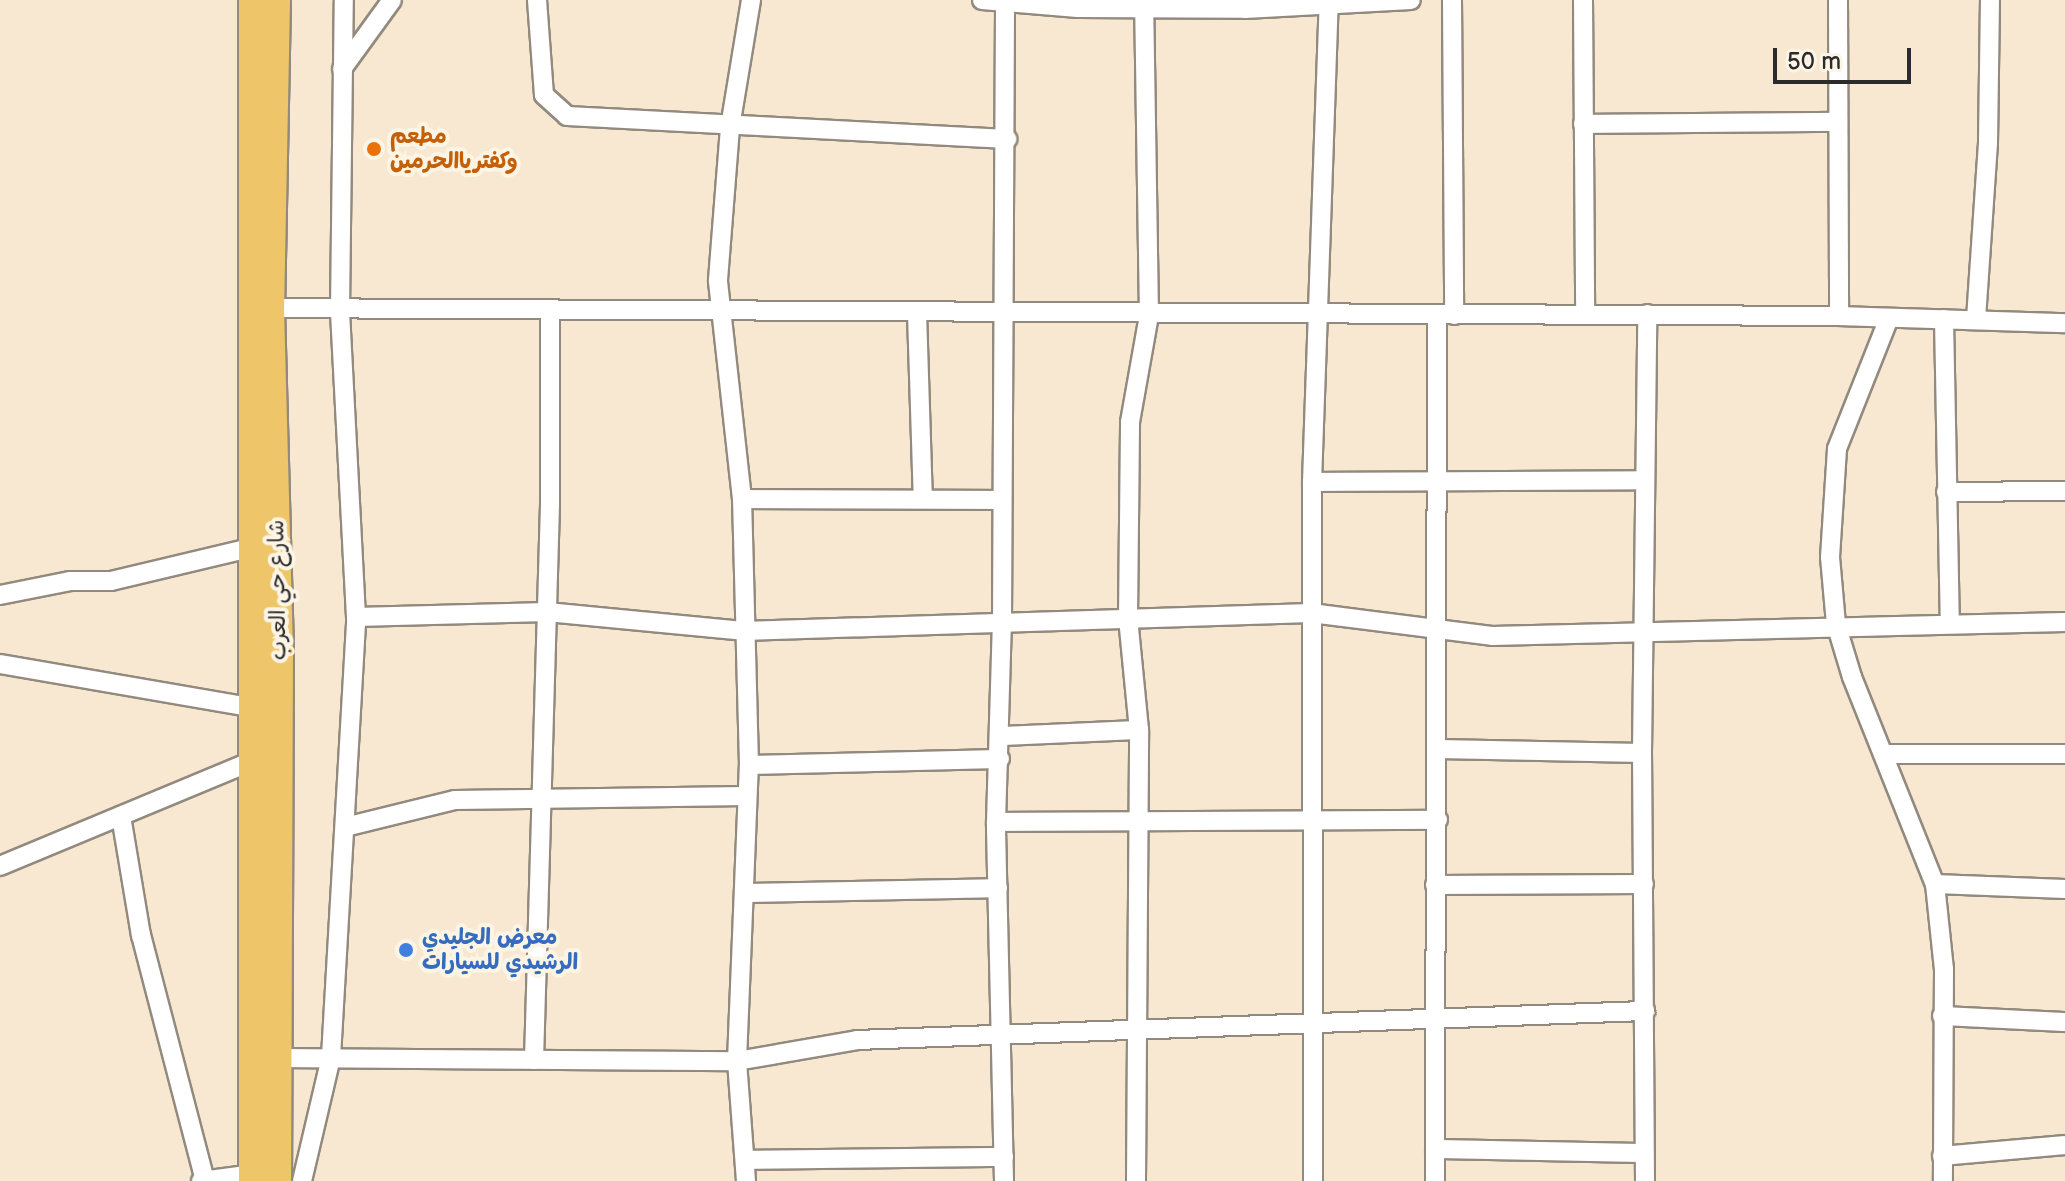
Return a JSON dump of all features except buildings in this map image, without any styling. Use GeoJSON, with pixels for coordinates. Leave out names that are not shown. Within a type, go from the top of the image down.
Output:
{"type":"FeatureCollection","features":[{"type":"Feature","properties":{"kind":"main road","name":"شارع حي العرب"},"geometry":{"type":"LineString","coordinates":[[253,0],[275,1058],[261,1179]]}},
{"type":"Feature","properties":{"kind":"main road","name":"شارع حي العرب"},"geometry":{"type":"LineString","coordinates":[[261,1179],[252,761],[254,708],[267,676],[254,547],[260,308],[276,0]]}},
{"type":"Feature","properties":{"kind":"street"},"geometry":{"type":"LineString","coordinates":[[302,1181],[331,1057],[356,617],[340,310],[344,0]]}},
{"type":"Feature","properties":{"kind":"street"},"geometry":{"type":"LineString","coordinates":[[342,70],[392,0]]}},
{"type":"Feature","properties":{"kind":"street"},"geometry":{"type":"LineString","coordinates":[[537,0],[544,95],[556,111],[567,116],[730,127],[1007,139]]}},
{"type":"Feature","properties":{"kind":"street"},"geometry":{"type":"LineString","coordinates":[[746,1181],[737,1061],[749,765],[743,631],[742,499],[718,312],[730,127],[751,0]]}},
{"type":"Feature","properties":{"kind":"street"},"geometry":{"type":"LineString","coordinates":[[982,0],[1144,4],[1411,0]]}},
{"type":"Feature","properties":{"kind":"street"},"geometry":{"type":"LineString","coordinates":[[1435,1181],[1437,482],[1446,315],[1452,0]]}},
{"type":"Feature","properties":{"kind":"street"},"geometry":{"type":"LineString","coordinates":[[1583,0],[1585,315]]}},
{"type":"Feature","properties":{"kind":"street"},"geometry":{"type":"LineString","coordinates":[[1838,0],[1839,316]]}},
{"type":"Feature","properties":{"kind":"street"},"geometry":{"type":"LineString","coordinates":[[1976,319],[1988,142],[1990,0]]}},
{"type":"Feature","properties":{"kind":"street"},"geometry":{"type":"LineString","coordinates":[[1004,1181],[996,822],[1001,736],[1007,139],[1005,1]]}},
{"type":"Feature","properties":{"kind":"street"},"geometry":{"type":"LineString","coordinates":[[1313,1181],[1310,1027],[1312,482],[1329,3]]}},
{"type":"Feature","properties":{"kind":"street"},"geometry":{"type":"LineString","coordinates":[[1136,1181],[1139,730],[1128,618],[1130,422],[1149,315],[1144,4]]}},
{"type":"Feature","properties":{"kind":"street"},"geometry":{"type":"LineString","coordinates":[[1583,124],[1837,122]]}},
{"type":"Feature","properties":{"kind":"street"},"geometry":{"type":"LineString","coordinates":[[260,308],[1318,316],[1647,314],[2065,323]]}},
{"type":"Feature","properties":{"kind":"street"},"geometry":{"type":"LineString","coordinates":[[534,1060],[547,612],[550,312]]}},
{"type":"Feature","properties":{"kind":"street"},"geometry":{"type":"LineString","coordinates":[[917,313],[923,499]]}},
{"type":"Feature","properties":{"kind":"street"},"geometry":{"type":"LineString","coordinates":[[1645,1181],[1642,753],[1647,630],[1644,480],[1647,314]]}},
{"type":"Feature","properties":{"kind":"street"},"geometry":{"type":"LineString","coordinates":[[1889,318],[1837,449],[1830,557],[1836,624],[1935,884],[1944,969],[1943,1181]]}},
{"type":"Feature","properties":{"kind":"street"},"geometry":{"type":"LineString","coordinates":[[1944,319],[1950,622]]}},
{"type":"Feature","properties":{"kind":"street"},"geometry":{"type":"LineString","coordinates":[[1312,482],[1644,480]]}},
{"type":"Feature","properties":{"kind":"street"},"geometry":{"type":"LineString","coordinates":[[1946,492],[2065,491]]}},
{"type":"Feature","properties":{"kind":"street"},"geometry":{"type":"LineString","coordinates":[[742,499],[1002,500]]}},
{"type":"Feature","properties":{"kind":"street"},"geometry":{"type":"LineString","coordinates":[[0,595],[70,581],[111,581],[254,547]]}},
{"type":"Feature","properties":{"kind":"street"},"geometry":{"type":"LineString","coordinates":[[356,617],[547,612],[743,631],[1311,613],[1435,632],[1492,636],[1836,624],[2065,622]]}},
{"type":"Feature","properties":{"kind":"street"},"geometry":{"type":"LineString","coordinates":[[0,664],[254,708]]}},
{"type":"Feature","properties":{"kind":"street"},"geometry":{"type":"LineString","coordinates":[[1001,736],[1139,730]]}},
{"type":"Feature","properties":{"kind":"street"},"geometry":{"type":"LineString","coordinates":[[1438,749],[1642,753]]}},
{"type":"Feature","properties":{"kind":"street"},"geometry":{"type":"LineString","coordinates":[[1883,754],[2065,754]]}},
{"type":"Feature","properties":{"kind":"street"},"geometry":{"type":"LineString","coordinates":[[749,765],[1000,759]]}},
{"type":"Feature","properties":{"kind":"street"},"geometry":{"type":"LineString","coordinates":[[0,866],[252,761]]}},
{"type":"Feature","properties":{"kind":"street"},"geometry":{"type":"LineString","coordinates":[[345,827],[430,803],[542,798],[747,796]]}},
{"type":"Feature","properties":{"kind":"street"},"geometry":{"type":"LineString","coordinates":[[121,816],[141,935],[203,1181],[261,1179]]}},
{"type":"Feature","properties":{"kind":"street"},"geometry":{"type":"LineString","coordinates":[[996,822],[1438,820]]}},
{"type":"Feature","properties":{"kind":"street"},"geometry":{"type":"LineString","coordinates":[[1435,885],[1644,884]]}},
{"type":"Feature","properties":{"kind":"street"},"geometry":{"type":"LineString","coordinates":[[1935,884],[2065,889]]}},
{"type":"Feature","properties":{"kind":"street"},"geometry":{"type":"LineString","coordinates":[[744,893],[998,888]]}},
{"type":"Feature","properties":{"kind":"street"},"geometry":{"type":"LineString","coordinates":[[275,1058],[737,1061],[857,1040],[1138,1028],[1310,1027],[1645,1011]]}},
{"type":"Feature","properties":{"kind":"street"},"geometry":{"type":"LineString","coordinates":[[1942,1016],[2065,1022]]}},
{"type":"Feature","properties":{"kind":"street"},"geometry":{"type":"LineString","coordinates":[[1942,1156],[2065,1145]]}},
{"type":"Feature","properties":{"kind":"street"},"geometry":{"type":"LineString","coordinates":[[1435,1149],[1644,1153]]}},
{"type":"Feature","properties":{"kind":"street"},"geometry":{"type":"LineString","coordinates":[[745,1160],[1004,1157]]}},
{"type":"Feature","properties":{"kind":"place","name":"مطعم وكفترياالحرمين"},"geometry":{"type":"Point","coordinates":[374,149]}},
{"type":"Feature","properties":{"kind":"place","name":"معرض الجليدي الرشيدي للسيارات"},"geometry":{"type":"Point","coordinates":[406,950]}}]}
